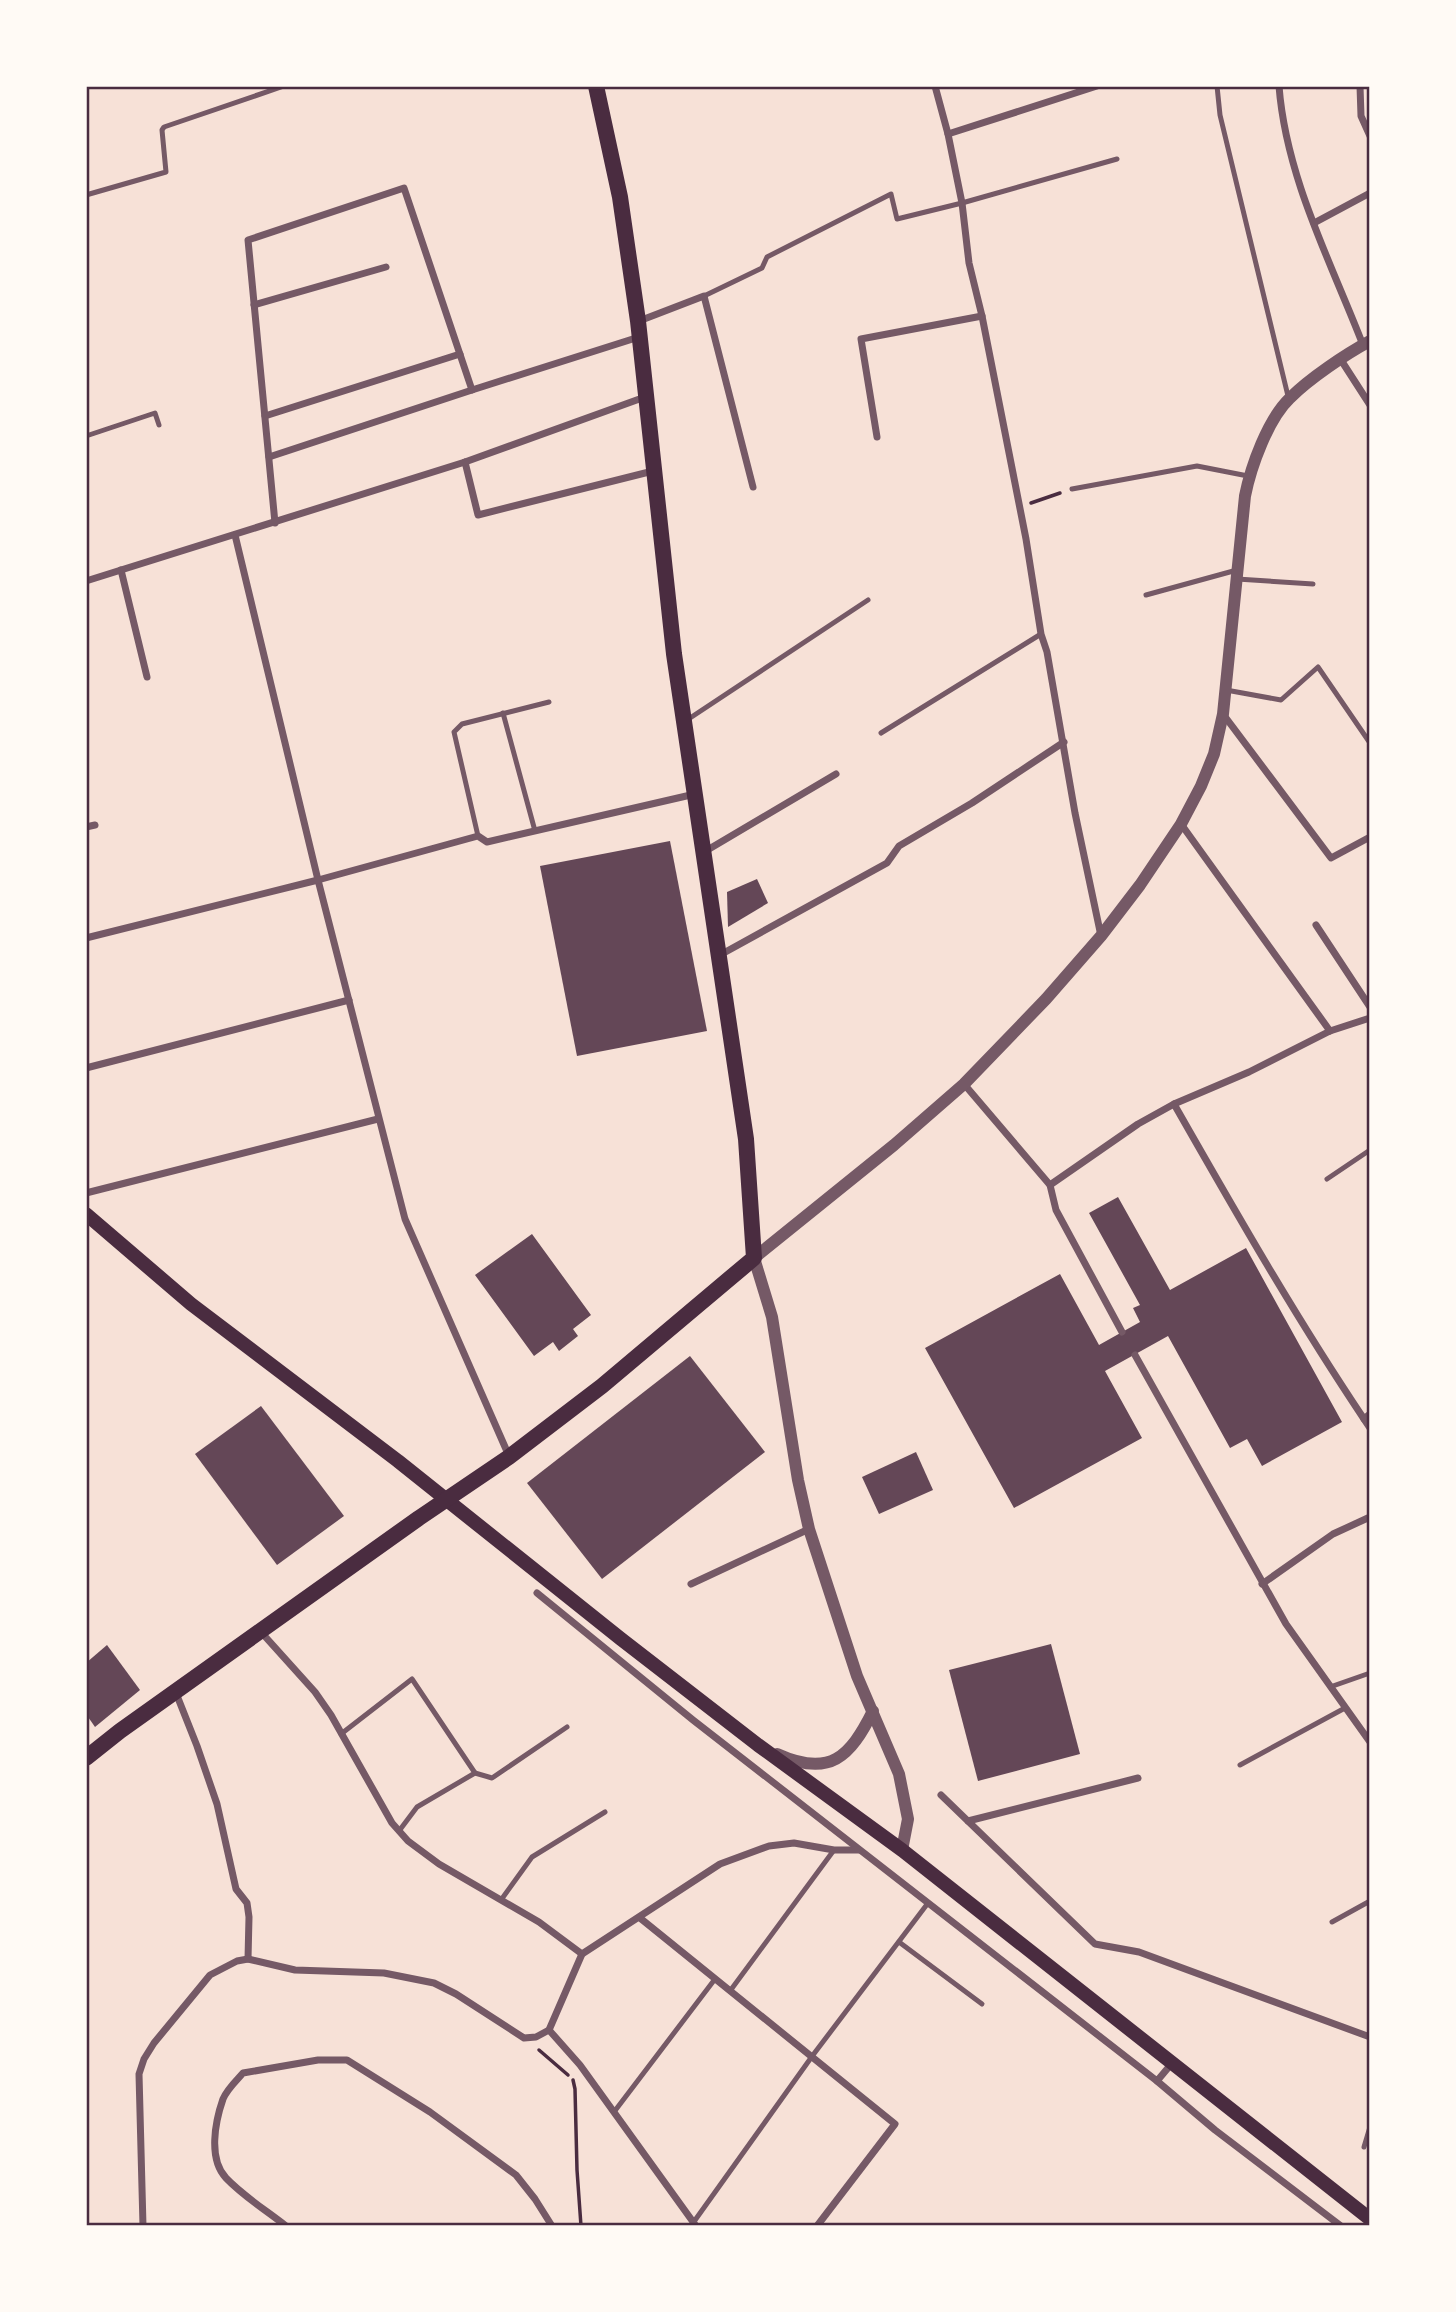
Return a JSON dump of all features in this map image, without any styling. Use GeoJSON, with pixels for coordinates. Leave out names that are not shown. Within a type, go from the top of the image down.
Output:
{"type":"FeatureCollection","features":[{"type":"Feature","properties":{"kind":"main road"},"geometry":{"type":"LineString","coordinates":[[86,1758],[175,1692],[509,1457],[602,1386],[754,1258],[746,1139],[674,654],[639,329],[620,197],[596,86]]}},
{"type":"Feature","properties":{"kind":"main road"},"geometry":{"type":"LineString","coordinates":[[86,1214],[191,1304],[398,1461],[758,1745],[902,1850],[1370,2219]]}},
{"type":"Feature","properties":{"kind":"street"},"geometry":{"type":"LineString","coordinates":[[935,86],[962,203],[969,263],[982,316],[1075,813],[1101,936]]}},
{"type":"Feature","properties":{"kind":"street"},"geometry":{"type":"LineString","coordinates":[[948,134],[1097,86]]}},
{"type":"Feature","properties":{"kind":"street"},"geometry":{"type":"LineString","coordinates":[[902,1850],[908,1819],[899,1774],[843,1639],[809,1529],[798,1480],[772,1317],[754,1258],[964,1084],[1046,999],[1101,936],[1140,885],[1181,824],[1205,775],[1214,754],[1223,714],[1249,476],[1271,425],[1288,399],[1315,377],[1367,343],[1314,223],[1292,163],[1279,86]]}},
{"type":"Feature","properties":{"kind":"street"},"geometry":{"type":"LineString","coordinates":[[1360,86],[1361,116],[1370,136]]}},
{"type":"Feature","properties":{"kind":"street"},"geometry":{"type":"LineString","coordinates":[[275,523],[248,240],[404,188],[472,390]]}},
{"type":"Feature","properties":{"kind":"street"},"geometry":{"type":"LineString","coordinates":[[1314,223],[1370,193]]}},
{"type":"Feature","properties":{"kind":"street"},"geometry":{"type":"LineString","coordinates":[[254,305],[386,267]]}},
{"type":"Feature","properties":{"kind":"street"},"geometry":{"type":"LineString","coordinates":[[269,457],[472,390],[639,329],[704,296],[753,487]]}},
{"type":"Feature","properties":{"kind":"street"},"geometry":{"type":"LineString","coordinates":[[877,437],[861,339],[982,316]]}},
{"type":"Feature","properties":{"kind":"street"},"geometry":{"type":"LineString","coordinates":[[265,416],[460,354]]}},
{"type":"Feature","properties":{"kind":"street"},"geometry":{"type":"LineString","coordinates":[[1341,360],[1370,405]]}},
{"type":"Feature","properties":{"kind":"street"},"geometry":{"type":"LineString","coordinates":[[86,581],[465,462],[646,397]]}},
{"type":"Feature","properties":{"kind":"street"},"geometry":{"type":"LineString","coordinates":[[465,462],[478,514],[653,471]]}},
{"type":"Feature","properties":{"kind":"street"},"geometry":{"type":"LineString","coordinates":[[235,535],[318,880],[405,1219],[509,1457]]}},
{"type":"Feature","properties":{"kind":"street"},"geometry":{"type":"LineString","coordinates":[[121,570],[147,677]]}},
{"type":"Feature","properties":{"kind":"street"},"geometry":{"type":"LineString","coordinates":[[1223,714],[1331,859],[1370,837]]}},
{"type":"Feature","properties":{"kind":"street"},"geometry":{"type":"LineString","coordinates":[[719,955],[887,863],[898,846],[972,803],[1064,743]]}},
{"type":"Feature","properties":{"kind":"street"},"geometry":{"type":"LineString","coordinates":[[704,853],[836,774]]}},
{"type":"Feature","properties":{"kind":"street"},"geometry":{"type":"LineString","coordinates":[[86,938],[318,880],[478,836],[488,842],[695,794]]}},
{"type":"Feature","properties":{"kind":"street"},"geometry":{"type":"LineString","coordinates":[[1181,824],[1330,1031]]}},
{"type":"Feature","properties":{"kind":"street"},"geometry":{"type":"LineString","coordinates":[[86,827],[95,825]]}},
{"type":"Feature","properties":{"kind":"street"},"geometry":{"type":"LineString","coordinates":[[1317,925],[1370,1007]]}},
{"type":"Feature","properties":{"kind":"street"},"geometry":{"type":"LineString","coordinates":[[86,1068],[349,1000]]}},
{"type":"Feature","properties":{"kind":"street"},"geometry":{"type":"LineString","coordinates":[[1050,1185],[1138,1124],[1174,1104],[1249,1072],[1330,1031],[1370,1018]]}},
{"type":"Feature","properties":{"kind":"street"},"geometry":{"type":"LineString","coordinates":[[964,1084],[1050,1185],[1056,1210],[1122,1332]]}},
{"type":"Feature","properties":{"kind":"street"},"geometry":{"type":"LineString","coordinates":[[1174,1104],[1271,1275],[1367,1417],[1370,1428]]}},
{"type":"Feature","properties":{"kind":"street"},"geometry":{"type":"LineString","coordinates":[[86,1193],[378,1119]]}},
{"type":"Feature","properties":{"kind":"street"},"geometry":{"type":"LineString","coordinates":[[1135,1354],[1286,1624],[1370,1742]]}},
{"type":"Feature","properties":{"kind":"street"},"geometry":{"type":"LineString","coordinates":[[1262,1584],[1333,1535],[1370,1517]]}},
{"type":"Feature","properties":{"kind":"street"},"geometry":{"type":"LineString","coordinates":[[691,1584],[809,1529]]}},
{"type":"Feature","properties":{"kind":"street"},"geometry":{"type":"LineString","coordinates":[[537,1593],[693,1720],[1341,2226]]}},
{"type":"Feature","properties":{"kind":"street"},"geometry":{"type":"LineString","coordinates":[[261,1631],[315,1692],[372,1792],[399,1831],[439,1864],[539,1922],[582,1954]]}},
{"type":"Feature","properties":{"kind":"street"},"geometry":{"type":"LineString","coordinates":[[175,1692],[217,1804],[236,1889],[247,1903],[248,1959]]}},
{"type":"Feature","properties":{"kind":"street"},"geometry":{"type":"LineString","coordinates":[[758,1745],[791,1760],[813,1764],[830,1761],[847,1753],[860,1737],[873,1711]]}},
{"type":"Feature","properties":{"kind":"street"},"geometry":{"type":"LineString","coordinates":[[1359,1726],[1370,1723]]}},
{"type":"Feature","properties":{"kind":"street"},"geometry":{"type":"LineString","coordinates":[[968,1821],[1138,1778]]}},
{"type":"Feature","properties":{"kind":"street"},"geometry":{"type":"LineString","coordinates":[[941,1795],[1095,1944],[1139,1952],[1370,2037]]}},
{"type":"Feature","properties":{"kind":"street"},"geometry":{"type":"LineString","coordinates":[[143,2226],[139,2074],[144,2059],[193,1993],[210,1975],[237,1961],[248,1959],[295,1970],[384,1973],[434,1983],[524,2038],[536,2037],[549,2030],[582,1954],[720,1864],[769,1846],[794,1843],[834,1850],[859,1850]]}},
{"type":"Feature","properties":{"kind":"street"},"geometry":{"type":"LineString","coordinates":[[640,1918],[813,2055],[895,2124],[817,2226]]}},
{"type":"Feature","properties":{"kind":"street"},"geometry":{"type":"LineString","coordinates":[[549,2030],[580,2065],[694,2224]]}},
{"type":"Feature","properties":{"kind":"street"},"geometry":{"type":"LineString","coordinates":[[286,2226],[225,2177],[217,2163],[216,2128],[224,2096],[243,2073],[318,2060],[347,2060],[430,2112],[516,2175],[536,2199],[552,2226]]}},
{"type":"Feature","properties":{"kind":"street"},"geometry":{"type":"LineString","coordinates":[[1157,2081],[1172,2062]]}},
{"type":"Feature","properties":{"kind":"lane"},"geometry":{"type":"LineString","coordinates":[[86,195],[166,172],[162,130],[164,127],[284,86]]}},
{"type":"Feature","properties":{"kind":"lane"},"geometry":{"type":"LineString","coordinates":[[1217,86],[1220,115],[1288,399]]}},
{"type":"Feature","properties":{"kind":"lane"},"geometry":{"type":"LineString","coordinates":[[704,296],[761,268],[767,257],[891,194],[897,219],[1117,159]]}},
{"type":"Feature","properties":{"kind":"lane"},"geometry":{"type":"LineString","coordinates":[[86,436],[155,413],[159,425]]}},
{"type":"Feature","properties":{"kind":"lane"},"geometry":{"type":"LineString","coordinates":[[1072,489],[1196,466],[1249,476]]}},
{"type":"Feature","properties":{"kind":"lane"},"geometry":{"type":"LineString","coordinates":[[1146,595],[1238,575],[1313,584]]}},
{"type":"Feature","properties":{"kind":"lane"},"geometry":{"type":"LineString","coordinates":[[684,722],[869,600]]}},
{"type":"Feature","properties":{"kind":"lane"},"geometry":{"type":"LineString","coordinates":[[881,733],[1041,634]]}},
{"type":"Feature","properties":{"kind":"lane"},"geometry":{"type":"LineString","coordinates":[[1226,690],[1281,699],[1318,667],[1370,743]]}},
{"type":"Feature","properties":{"kind":"lane"},"geometry":{"type":"LineString","coordinates":[[478,836],[454,732],[462,724],[549,702]]}},
{"type":"Feature","properties":{"kind":"lane"},"geometry":{"type":"LineString","coordinates":[[503,713],[535,831]]}},
{"type":"Feature","properties":{"kind":"lane"},"geometry":{"type":"LineString","coordinates":[[1327,1179],[1370,1150]]}},
{"type":"Feature","properties":{"kind":"lane"},"geometry":{"type":"LineString","coordinates":[[1330,1687],[1370,1673]]}},
{"type":"Feature","properties":{"kind":"lane"},"geometry":{"type":"LineString","coordinates":[[341,1734],[412,1679],[475,1773],[492,1778],[567,1727]]}},
{"type":"Feature","properties":{"kind":"lane"},"geometry":{"type":"LineString","coordinates":[[1240,1765],[1345,1708]]}},
{"type":"Feature","properties":{"kind":"lane"},"geometry":{"type":"LineString","coordinates":[[399,1831],[417,1807],[475,1773]]}},
{"type":"Feature","properties":{"kind":"lane"},"geometry":{"type":"LineString","coordinates":[[501,1900],[532,1857],[605,1812]]}},
{"type":"Feature","properties":{"kind":"lane"},"geometry":{"type":"LineString","coordinates":[[730,1991],[834,1850]]}},
{"type":"Feature","properties":{"kind":"lane"},"geometry":{"type":"LineString","coordinates":[[1332,1922],[1370,1901]]}},
{"type":"Feature","properties":{"kind":"lane"},"geometry":{"type":"LineString","coordinates":[[694,2224],[813,2055],[928,1903]]}},
{"type":"Feature","properties":{"kind":"lane"},"geometry":{"type":"LineString","coordinates":[[899,1942],[982,2004]]}},
{"type":"Feature","properties":{"kind":"lane"},"geometry":{"type":"LineString","coordinates":[[614,2112],[715,1979]]}},
{"type":"Feature","properties":{"kind":"lane"},"geometry":{"type":"LineString","coordinates":[[1364,2147],[1370,2127]]}},
{"type":"Feature","properties":{"kind":"path"},"geometry":{"type":"LineString","coordinates":[[1019,507],[1072,489]]}},
{"type":"Feature","properties":{"kind":"path"},"geometry":{"type":"LineString","coordinates":[[524,2038],[572,2078],[575,2089],[581,2226]]}},
{"type":"Feature","properties":{"kind":"building"},"geometry":{"type":"Polygon","coordinates":[[[670,841],[707,1031],[577,1056],[540,866],[670,841]]]}},
{"type":"Feature","properties":{"kind":"building"},"geometry":{"type":"Polygon","coordinates":[[[757,879],[768,903],[728,927],[727,892],[757,879]]]}},
{"type":"Feature","properties":{"kind":"building"},"geometry":{"type":"Polygon","coordinates":[[[1118,1197],[1170,1290],[1246,1248],[1342,1422],[1262,1466],[1247,1439],[1230,1448],[1168,1336],[1105,1371],[1142,1438],[1014,1508],[925,1348],[1060,1274],[1099,1345],[1140,1322],[1133,1308],[1140,1305],[1089,1213],[1118,1197]]]}},
{"type":"Feature","properties":{"kind":"building"},"geometry":{"type":"Polygon","coordinates":[[[532,1234],[591,1315],[573,1329],[578,1336],[559,1351],[553,1342],[534,1356],[475,1275],[532,1234]]]}},
{"type":"Feature","properties":{"kind":"building"},"geometry":{"type":"Polygon","coordinates":[[[690,1356],[765,1452],[602,1579],[527,1483],[690,1356]]]}},
{"type":"Feature","properties":{"kind":"building"},"geometry":{"type":"Polygon","coordinates":[[[261,1406],[344,1516],[277,1565],[195,1454],[261,1406]]]}},
{"type":"Feature","properties":{"kind":"building"},"geometry":{"type":"Polygon","coordinates":[[[916,1452],[933,1490],[879,1514],[862,1477],[916,1452]]]}},
{"type":"Feature","properties":{"kind":"building"},"geometry":{"type":"Polygon","coordinates":[[[1051,1644],[1080,1754],[978,1781],[949,1670],[1051,1644]]]}},
{"type":"Feature","properties":{"kind":"building"},"geometry":{"type":"Polygon","coordinates":[[[107,1645],[140,1690],[95,1727],[86,1714],[86,1663],[107,1645]]]}}]}
